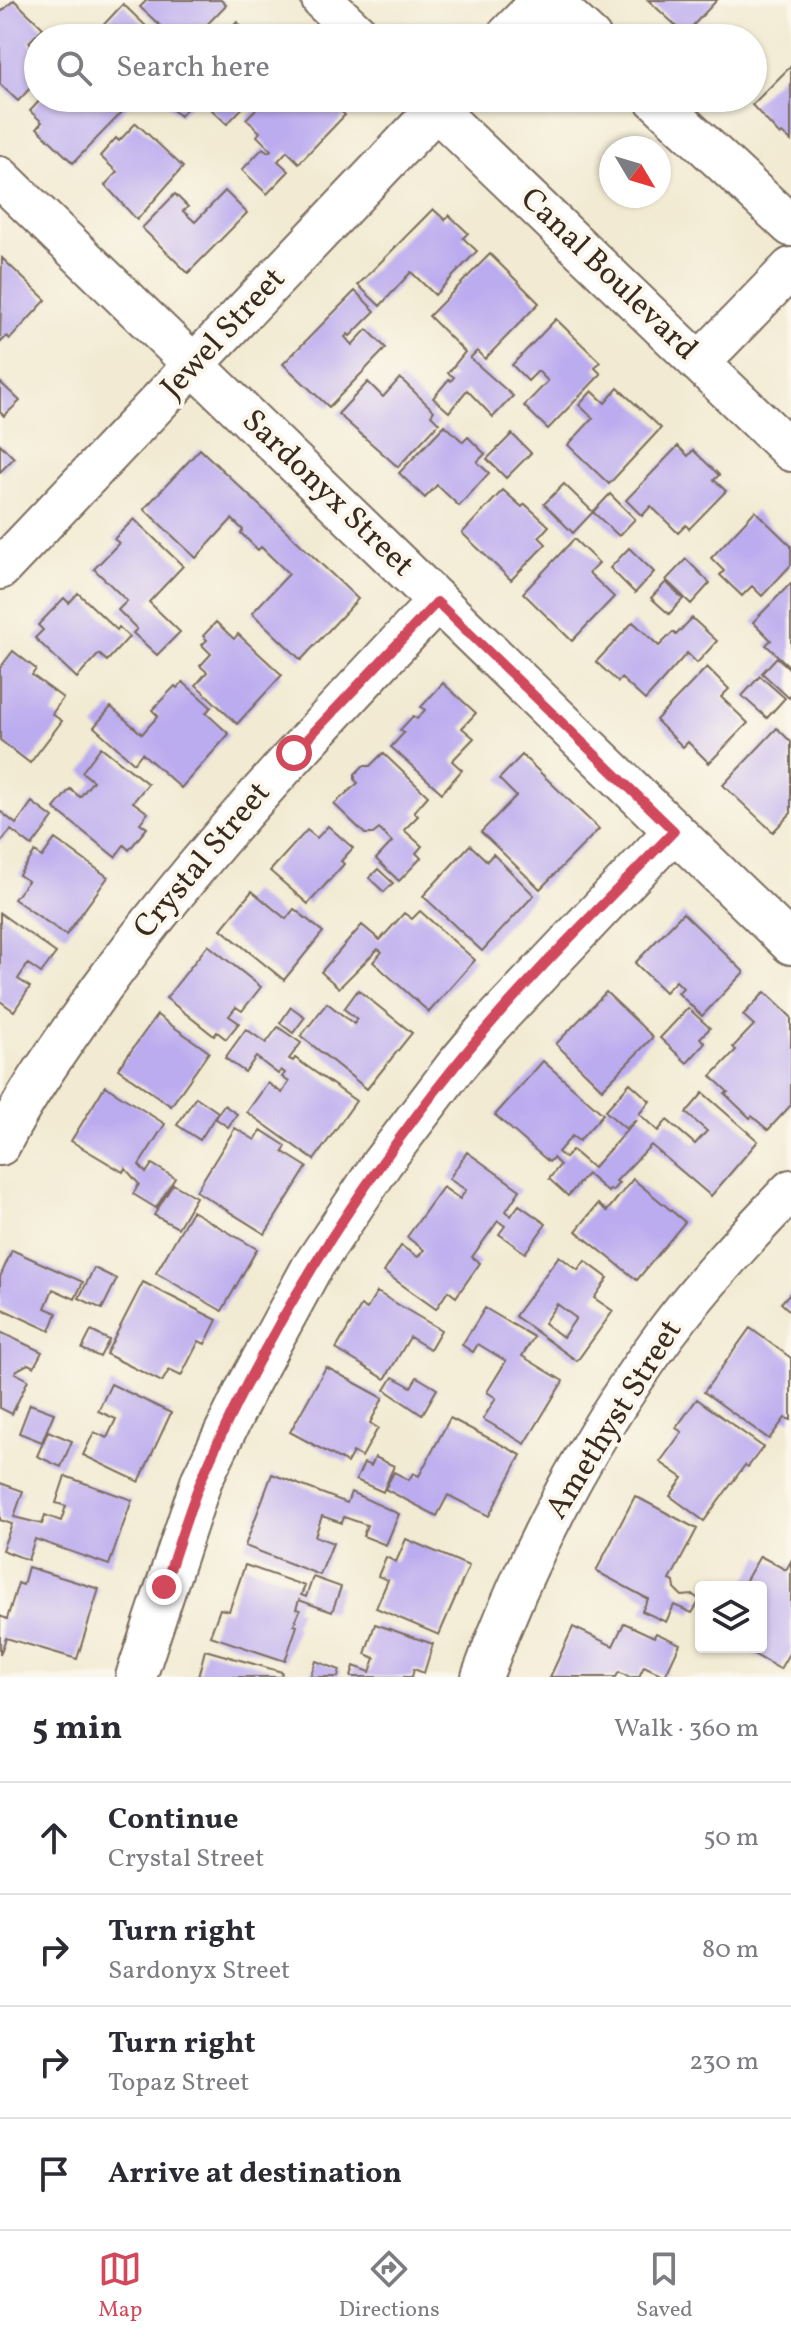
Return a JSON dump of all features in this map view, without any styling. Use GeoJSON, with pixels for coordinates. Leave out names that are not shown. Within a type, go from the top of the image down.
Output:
{"type":"FeatureCollection","features":[{"type":"Feature","properties":{"kind":"street"},"geometry":{"type":"LineString","coordinates":[[322,0],[347,24]]}},
{"type":"Feature","properties":{"kind":"street"},"geometry":{"type":"LineString","coordinates":[[519,24],[542,0]]}},
{"type":"Feature","properties":{"kind":"street"},"geometry":{"type":"LineString","coordinates":[[550,0],[576,24]]}},
{"type":"Feature","properties":{"kind":"street","name":"Jewel Street"},"geometry":{"type":"LineString","coordinates":[[0,569],[195,365],[427,112]]}},
{"type":"Feature","properties":{"kind":"street","name":"Canal Boulevard"},"geometry":{"type":"LineString","coordinates":[[446,112],[791,451]]}},
{"type":"Feature","properties":{"kind":"street"},"geometry":{"type":"LineString","coordinates":[[669,112],[791,226]]}},
{"type":"Feature","properties":{"kind":"street","name":"Sardonyx Street"},"geometry":{"type":"LineString","coordinates":[[0,177],[791,944]]}},
{"type":"Feature","properties":{"kind":"street"},"geometry":{"type":"LineString","coordinates":[[699,363],[791,268]]}},
{"type":"Feature","properties":{"kind":"street","name":"Crystal Street"},"geometry":{"type":"LineString","coordinates":[[0,1145],[62,1043],[214,844],[294,753],[437,602]]}},
{"type":"Feature","properties":{"kind":"street"},"geometry":{"type":"LineString","coordinates":[[136,1677],[202,1479],[246,1389],[311,1269],[382,1163],[455,1067],[486,1030],[674,831]]}},
{"type":"Feature","properties":{"kind":"street","name":"Amethyst Street"},"geometry":{"type":"LineString","coordinates":[[482,1677],[540,1541],[597,1437],[666,1334],[728,1256],[791,1190]]}},
{"type":"Feature","properties":{"kind":"building"},"geometry":{"type":"Polygon","coordinates":[[[14,0],[39,24],[24,24],[24,95],[18,101],[0,84],[0,13],[14,0]]]}},
{"type":"Feature","properties":{"kind":"building"},"geometry":{"type":"Polygon","coordinates":[[[147,0],[221,0],[226,5],[208,24],[158,24],[140,7],[147,0]]]}},
{"type":"Feature","properties":{"kind":"building"},"geometry":{"type":"Polygon","coordinates":[[[648,0],[717,0],[694,24],[674,24],[648,0]]]}},
{"type":"Feature","properties":{"kind":"building"},"geometry":{"type":"Polygon","coordinates":[[[123,4],[144,24],[104,24],[123,4]]]}},
{"type":"Feature","properties":{"kind":"building"},"geometry":{"type":"Polygon","coordinates":[[[791,66],[791,141],[782,133],[780,135],[759,112],[767,112],[767,90],[791,66]]]}},
{"type":"Feature","properties":{"kind":"building"},"geometry":{"type":"Polygon","coordinates":[[[31,112],[122,112],[73,163],[37,128],[42,122],[31,112]]]}},
{"type":"Feature","properties":{"kind":"building"},"geometry":{"type":"Polygon","coordinates":[[[214,112],[239,112],[227,124],[214,112]]]}},
{"type":"Feature","properties":{"kind":"building"},"geometry":{"type":"Polygon","coordinates":[[[253,112],[342,112],[345,115],[299,163],[287,151],[278,161],[289,171],[267,194],[242,170],[263,148],[268,152],[271,150],[257,136],[260,132],[246,119],[253,112]]]}},
{"type":"Feature","properties":{"kind":"building"},"geometry":{"type":"Polygon","coordinates":[[[136,123],[183,167],[137,220],[105,185],[117,172],[100,156],[116,138],[119,141],[136,123]]]}},
{"type":"Feature","properties":{"kind":"building"},"geometry":{"type":"Polygon","coordinates":[[[225,191],[247,213],[188,273],[142,228],[175,194],[188,207],[183,211],[195,222],[225,191]]]}},
{"type":"Feature","properties":{"kind":"building"},"geometry":{"type":"Polygon","coordinates":[[[433,209],[445,220],[449,215],[468,233],[463,238],[477,251],[435,295],[411,272],[380,306],[358,285],[433,209]]]}},
{"type":"Feature","properties":{"kind":"building"},"geometry":{"type":"Polygon","coordinates":[[[490,254],[539,303],[485,359],[477,351],[470,358],[513,396],[493,417],[467,390],[449,412],[433,398],[454,377],[448,373],[465,352],[429,316],[490,254]]]}},
{"type":"Feature","properties":{"kind":"building"},"geometry":{"type":"Polygon","coordinates":[[[2,258],[46,300],[10,339],[7,336],[0,343],[2,258]]]}},
{"type":"Feature","properties":{"kind":"building"},"geometry":{"type":"Polygon","coordinates":[[[355,291],[375,311],[350,336],[345,337],[352,345],[367,329],[386,348],[329,407],[283,364],[355,291]]]}},
{"type":"Feature","properties":{"kind":"building"},"geometry":{"type":"Polygon","coordinates":[[[556,319],[600,362],[595,368],[601,374],[548,429],[524,406],[548,381],[538,371],[528,381],[512,365],[556,319]]]}},
{"type":"Feature","properties":{"kind":"building"},"geometry":{"type":"Polygon","coordinates":[[[400,378],[434,411],[431,415],[439,423],[398,467],[338,414],[368,382],[383,397],[400,378]]]}},
{"type":"Feature","properties":{"kind":"building"},"geometry":{"type":"Polygon","coordinates":[[[0,382],[20,401],[4,416],[0,412],[0,382]]]}},
{"type":"Feature","properties":{"kind":"building"},"geometry":{"type":"Polygon","coordinates":[[[618,388],[661,428],[609,484],[568,445],[593,418],[579,405],[592,391],[605,403],[618,388]]]}},
{"type":"Feature","properties":{"kind":"building"},"geometry":{"type":"Polygon","coordinates":[[[445,425],[463,442],[468,437],[485,454],[477,462],[489,473],[459,506],[437,485],[425,498],[399,473],[445,425]]]}},
{"type":"Feature","properties":{"kind":"building"},"geometry":{"type":"Polygon","coordinates":[[[512,434],[531,453],[506,478],[487,459],[512,434]]]}},
{"type":"Feature","properties":{"kind":"building"},"geometry":{"type":"Polygon","coordinates":[[[0,444],[14,458],[0,472],[0,444]]]}},
{"type":"Feature","properties":{"kind":"building"},"geometry":{"type":"Polygon","coordinates":[[[678,446],[688,456],[693,450],[719,475],[714,480],[726,491],[689,529],[686,525],[678,533],[651,506],[642,516],[626,500],[678,446]]]}},
{"type":"Feature","properties":{"kind":"building"},"geometry":{"type":"Polygon","coordinates":[[[200,449],[358,599],[301,660],[252,613],[289,574],[261,547],[258,550],[232,519],[196,558],[144,509],[200,449]]]}},
{"type":"Feature","properties":{"kind":"building"},"geometry":{"type":"Polygon","coordinates":[[[564,484],[593,512],[573,533],[544,504],[564,484]]]}},
{"type":"Feature","properties":{"kind":"building"},"geometry":{"type":"Polygon","coordinates":[[[503,490],[522,507],[525,504],[549,526],[539,537],[546,544],[511,580],[462,533],[503,490]]]}},
{"type":"Feature","properties":{"kind":"building"},"geometry":{"type":"Polygon","coordinates":[[[610,494],[635,519],[619,536],[593,512],[610,494]]]}},
{"type":"Feature","properties":{"kind":"building"},"geometry":{"type":"Polygon","coordinates":[[[755,511],[791,546],[791,565],[762,596],[752,586],[742,596],[720,575],[724,571],[711,558],[755,511]]]}},
{"type":"Feature","properties":{"kind":"building"},"geometry":{"type":"Polygon","coordinates":[[[134,519],[183,566],[149,602],[180,632],[157,655],[133,633],[137,629],[118,610],[127,601],[94,569],[119,543],[114,539],[134,519]]]}},
{"type":"Feature","properties":{"kind":"building"},"geometry":{"type":"Polygon","coordinates":[[[574,539],[599,563],[589,573],[614,597],[572,641],[523,593],[574,539]]]}},
{"type":"Feature","properties":{"kind":"building"},"geometry":{"type":"Polygon","coordinates":[[[629,548],[654,572],[635,593],[610,568],[629,548]]]}},
{"type":"Feature","properties":{"kind":"building"},"geometry":{"type":"Polygon","coordinates":[[[686,559],[710,583],[691,604],[666,580],[686,559]]]}},
{"type":"Feature","properties":{"kind":"building"},"geometry":{"type":"Polygon","coordinates":[[[666,582],[683,599],[669,614],[651,598],[666,582]]]}},
{"type":"Feature","properties":{"kind":"building"},"geometry":{"type":"Polygon","coordinates":[[[791,583],[791,668],[766,645],[771,640],[753,622],[791,583]]]}},
{"type":"Feature","properties":{"kind":"building"},"geometry":{"type":"Polygon","coordinates":[[[78,593],[117,630],[119,627],[129,637],[107,661],[99,654],[77,678],[35,638],[43,630],[38,625],[64,598],[69,603],[78,593]]]}},
{"type":"Feature","properties":{"kind":"building"},"geometry":{"type":"Polygon","coordinates":[[[692,618],[717,641],[697,663],[687,653],[645,700],[621,678],[618,682],[596,662],[633,622],[659,646],[673,632],[676,635],[692,618]]]}},
{"type":"Feature","properties":{"kind":"building"},"geometry":{"type":"Polygon","coordinates":[[[216,622],[234,639],[238,634],[282,675],[237,724],[196,685],[207,672],[200,666],[211,654],[202,645],[207,640],[203,636],[216,622]]]}},
{"type":"Feature","properties":{"kind":"building"},"geometry":{"type":"Polygon","coordinates":[[[13,651],[36,669],[32,675],[63,698],[52,714],[62,721],[30,763],[0,740],[0,668],[13,651]]]}},
{"type":"Feature","properties":{"kind":"building"},"geometry":{"type":"Polygon","coordinates":[[[777,657],[791,670],[789,698],[762,673],[777,657]]]}},
{"type":"Feature","properties":{"kind":"building"},"geometry":{"type":"Polygon","coordinates":[[[707,667],[729,689],[721,697],[748,723],[709,763],[688,742],[683,747],[656,720],[707,667]]]}},
{"type":"Feature","properties":{"kind":"building"},"geometry":{"type":"Polygon","coordinates":[[[760,676],[785,698],[767,718],[742,696],[760,676]]]}},
{"type":"Feature","properties":{"kind":"building"},"geometry":{"type":"Polygon","coordinates":[[[183,682],[211,707],[206,713],[229,734],[181,788],[142,753],[134,763],[94,727],[111,707],[142,734],[158,716],[152,710],[183,682]]]}},
{"type":"Feature","properties":{"kind":"building"},"geometry":{"type":"Polygon","coordinates":[[[443,683],[476,713],[462,728],[474,738],[452,761],[462,770],[442,793],[391,747],[404,733],[400,730],[413,716],[417,719],[425,710],[421,707],[443,683]]]}},
{"type":"Feature","properties":{"kind":"building"},"geometry":{"type":"Polygon","coordinates":[[[777,728],[791,742],[791,813],[773,832],[723,785],[777,728]]]}},
{"type":"Feature","properties":{"kind":"building"},"geometry":{"type":"Polygon","coordinates":[[[101,747],[148,784],[133,802],[148,813],[140,823],[147,828],[129,850],[124,845],[115,857],[54,808],[70,789],[80,797],[93,781],[82,772],[101,747]]]}},
{"type":"Feature","properties":{"kind":"building"},"geometry":{"type":"Polygon","coordinates":[[[383,753],[428,796],[414,812],[418,816],[404,830],[422,846],[416,853],[421,858],[399,881],[376,859],[392,842],[379,829],[373,834],[365,834],[334,804],[358,783],[355,774],[363,766],[370,766],[383,753]]]}},
{"type":"Feature","properties":{"kind":"building"},"geometry":{"type":"Polygon","coordinates":[[[522,755],[599,829],[540,889],[481,832],[516,796],[499,779],[522,755]]]}},
{"type":"Feature","properties":{"kind":"building"},"geometry":{"type":"Polygon","coordinates":[[[32,802],[53,818],[32,846],[11,830],[0,843],[0,811],[16,824],[32,802]]]}},
{"type":"Feature","properties":{"kind":"building"},"geometry":{"type":"Polygon","coordinates":[[[328,826],[353,848],[341,861],[344,864],[308,904],[270,871],[307,830],[317,838],[328,826]]]}},
{"type":"Feature","properties":{"kind":"building"},"geometry":{"type":"Polygon","coordinates":[[[55,839],[108,877],[66,935],[14,899],[28,881],[19,875],[35,852],[42,857],[55,839]]]}},
{"type":"Feature","properties":{"kind":"building"},"geometry":{"type":"Polygon","coordinates":[[[470,845],[487,861],[493,854],[534,895],[482,951],[423,896],[470,845]]]}},
{"type":"Feature","properties":{"kind":"building"},"geometry":{"type":"Polygon","coordinates":[[[378,869],[393,883],[384,892],[369,878],[378,869]]]}},
{"type":"Feature","properties":{"kind":"building"},"geometry":{"type":"Polygon","coordinates":[[[252,891],[286,919],[294,909],[323,932],[284,980],[221,929],[252,891]]]}},
{"type":"Feature","properties":{"kind":"building"},"geometry":{"type":"Polygon","coordinates":[[[420,911],[475,960],[429,1012],[373,962],[382,952],[378,949],[339,988],[321,972],[362,925],[380,940],[404,913],[412,919],[420,911]]]}},
{"type":"Feature","properties":{"kind":"building"},"geometry":{"type":"Polygon","coordinates":[[[0,913],[56,953],[41,973],[28,964],[18,979],[30,987],[14,1011],[0,1001],[0,913]]]}},
{"type":"Feature","properties":{"kind":"building"},"geometry":{"type":"Polygon","coordinates":[[[683,913],[744,972],[702,1016],[678,993],[683,988],[676,981],[665,992],[635,963],[683,913]]]}},
{"type":"Feature","properties":{"kind":"building"},"geometry":{"type":"Polygon","coordinates":[[[208,945],[261,987],[242,1011],[236,1007],[229,1016],[239,1023],[226,1039],[217,1032],[214,1036],[166,998],[208,945]]]}},
{"type":"Feature","properties":{"kind":"building"},"geometry":{"type":"Polygon","coordinates":[[[358,990],[412,1033],[367,1089],[301,1036],[327,1003],[354,1024],[357,1019],[344,1009],[358,990]]]}},
{"type":"Feature","properties":{"kind":"building"},"geometry":{"type":"Polygon","coordinates":[[[606,992],[653,1037],[602,1089],[556,1044],[606,992]]]}},
{"type":"Feature","properties":{"kind":"building"},"geometry":{"type":"Polygon","coordinates":[[[765,992],[791,1017],[791,1105],[768,1130],[752,1116],[750,1118],[711,1076],[754,1025],[743,1015],[765,992]]]}},
{"type":"Feature","properties":{"kind":"building"},"geometry":{"type":"Polygon","coordinates":[[[291,1007],[305,1017],[293,1033],[280,1023],[291,1007]]]}},
{"type":"Feature","properties":{"kind":"building"},"geometry":{"type":"Polygon","coordinates":[[[688,1008],[710,1028],[700,1038],[705,1043],[687,1063],[660,1038],[688,1008]]]}},
{"type":"Feature","properties":{"kind":"building"},"geometry":{"type":"Polygon","coordinates":[[[157,1015],[209,1052],[171,1106],[118,1069],[157,1015]]]}},
{"type":"Feature","properties":{"kind":"building"},"geometry":{"type":"Polygon","coordinates":[[[278,1027],[301,1043],[289,1059],[293,1061],[295,1058],[356,1101],[314,1160],[247,1112],[268,1083],[282,1093],[289,1082],[282,1077],[285,1073],[281,1070],[278,1074],[256,1057],[245,1072],[225,1058],[246,1029],[266,1043],[278,1027]]]}},
{"type":"Feature","properties":{"kind":"building"},"geometry":{"type":"Polygon","coordinates":[[[543,1061],[603,1114],[579,1141],[572,1136],[558,1152],[565,1158],[572,1150],[593,1168],[636,1120],[626,1129],[605,1111],[630,1083],[650,1101],[639,1114],[658,1131],[667,1120],[695,1144],[707,1131],[686,1113],[703,1093],[758,1141],[711,1196],[651,1145],[616,1181],[619,1183],[612,1191],[610,1189],[608,1192],[587,1174],[568,1196],[549,1179],[560,1165],[553,1158],[549,1162],[495,1115],[543,1061]]]}},
{"type":"Feature","properties":{"kind":"building"},"geometry":{"type":"Polygon","coordinates":[[[105,1086],[165,1124],[139,1165],[146,1173],[152,1164],[175,1178],[156,1208],[133,1194],[139,1184],[125,1168],[123,1172],[71,1141],[105,1086]]]}},
{"type":"Feature","properties":{"kind":"building"},"geometry":{"type":"Polygon","coordinates":[[[196,1097],[218,1112],[200,1140],[177,1125],[196,1097]]]}},
{"type":"Feature","properties":{"kind":"building"},"geometry":{"type":"Polygon","coordinates":[[[224,1105],[237,1114],[228,1127],[215,1118],[224,1105]]]}},
{"type":"Feature","properties":{"kind":"building"},"geometry":{"type":"Polygon","coordinates":[[[235,1128],[255,1140],[261,1130],[286,1146],[283,1152],[307,1167],[265,1234],[196,1191],[235,1128]]]}},
{"type":"Feature","properties":{"kind":"building"},"geometry":{"type":"Polygon","coordinates":[[[467,1152],[520,1190],[506,1211],[511,1216],[519,1205],[546,1224],[525,1253],[499,1234],[505,1226],[498,1221],[472,1257],[480,1263],[456,1297],[448,1291],[436,1309],[384,1272],[401,1246],[418,1257],[424,1250],[407,1237],[443,1187],[460,1199],[466,1190],[449,1179],[467,1152]]]}},
{"type":"Feature","properties":{"kind":"building"},"geometry":{"type":"Polygon","coordinates":[[[633,1179],[685,1222],[637,1280],[576,1231],[598,1204],[607,1211],[633,1179]]]}},
{"type":"Feature","properties":{"kind":"building"},"geometry":{"type":"Polygon","coordinates":[[[173,1184],[196,1197],[178,1228],[154,1215],[173,1184]]]}},
{"type":"Feature","properties":{"kind":"building"},"geometry":{"type":"Polygon","coordinates":[[[192,1211],[257,1249],[222,1311],[156,1273],[192,1211]]]}},
{"type":"Feature","properties":{"kind":"building"},"geometry":{"type":"Polygon","coordinates":[[[12,1250],[83,1282],[75,1299],[53,1289],[45,1308],[57,1313],[50,1331],[0,1308],[0,1277],[12,1250]]]}},
{"type":"Feature","properties":{"kind":"building"},"geometry":{"type":"Polygon","coordinates":[[[559,1256],[578,1270],[585,1261],[608,1278],[594,1298],[613,1311],[577,1361],[515,1316],[559,1256]],[[557,1304],[544,1323],[563,1337],[576,1318],[557,1304]]]}},
{"type":"Feature","properties":{"kind":"building"},"geometry":{"type":"Polygon","coordinates":[[[94,1268],[117,1279],[102,1309],[79,1298],[94,1268]]]}},
{"type":"Feature","properties":{"kind":"building"},"geometry":{"type":"Polygon","coordinates":[[[143,1282],[217,1320],[205,1344],[199,1341],[181,1376],[169,1370],[162,1382],[106,1354],[143,1282]]]}},
{"type":"Feature","properties":{"kind":"building"},"geometry":{"type":"Polygon","coordinates":[[[377,1292],[441,1330],[430,1349],[410,1337],[385,1379],[336,1349],[361,1306],[367,1309],[377,1292]]]}},
{"type":"Feature","properties":{"kind":"building"},"geometry":{"type":"Polygon","coordinates":[[[791,1292],[791,1312],[781,1303],[791,1292]]]}},
{"type":"Feature","properties":{"kind":"building"},"geometry":{"type":"Polygon","coordinates":[[[485,1308],[534,1337],[522,1356],[563,1381],[525,1444],[483,1419],[496,1398],[487,1392],[506,1361],[478,1344],[473,1352],[462,1345],[485,1308]]]}},
{"type":"Feature","properties":{"kind":"building"},"geometry":{"type":"Polygon","coordinates":[[[750,1328],[791,1358],[791,1420],[785,1418],[769,1439],[704,1392],[750,1328]]]}},
{"type":"Feature","properties":{"kind":"building"},"geometry":{"type":"Polygon","coordinates":[[[91,1331],[109,1340],[100,1357],[82,1349],[91,1331]]]}},
{"type":"Feature","properties":{"kind":"building"},"geometry":{"type":"Polygon","coordinates":[[[0,1332],[42,1352],[34,1367],[28,1364],[15,1373],[28,1380],[12,1414],[0,1408],[0,1332]]]}},
{"type":"Feature","properties":{"kind":"building"},"geometry":{"type":"Polygon","coordinates":[[[326,1367],[383,1398],[370,1423],[378,1428],[362,1457],[353,1452],[347,1463],[290,1432],[326,1367]]]}},
{"type":"Feature","properties":{"kind":"building"},"geometry":{"type":"Polygon","coordinates":[[[393,1377],[411,1387],[417,1377],[437,1389],[422,1415],[385,1390],[393,1377]]]}},
{"type":"Feature","properties":{"kind":"building"},"geometry":{"type":"Polygon","coordinates":[[[111,1384],[171,1413],[139,1482],[83,1455],[94,1432],[107,1438],[116,1419],[98,1411],[111,1384]]]}},
{"type":"Feature","properties":{"kind":"building"},"geometry":{"type":"Polygon","coordinates":[[[697,1399],[763,1447],[748,1467],[745,1465],[704,1521],[670,1496],[683,1478],[660,1462],[682,1432],[676,1428],[697,1399]]]}},
{"type":"Feature","properties":{"kind":"building"},"geometry":{"type":"Polygon","coordinates":[[[30,1404],[54,1413],[42,1442],[19,1433],[30,1404]]]}},
{"type":"Feature","properties":{"kind":"building"},"geometry":{"type":"Polygon","coordinates":[[[450,1418],[521,1455],[489,1516],[448,1495],[437,1516],[385,1489],[394,1472],[409,1480],[413,1473],[419,1476],[450,1418]]]}},
{"type":"Feature","properties":{"kind":"building"},"geometry":{"type":"Polygon","coordinates":[[[48,1431],[72,1441],[61,1467],[37,1456],[48,1431]]]}},
{"type":"Feature","properties":{"kind":"building"},"geometry":{"type":"Polygon","coordinates":[[[375,1457],[394,1466],[383,1492],[356,1480],[364,1463],[371,1466],[375,1457]]]}},
{"type":"Feature","properties":{"kind":"building"},"geometry":{"type":"Polygon","coordinates":[[[272,1474],[347,1503],[351,1492],[399,1514],[386,1545],[363,1536],[367,1525],[344,1517],[342,1523],[322,1516],[315,1536],[333,1543],[320,1575],[245,1546],[272,1474]]]}},
{"type":"Feature","properties":{"kind":"building"},"geometry":{"type":"Polygon","coordinates":[[[65,1476],[132,1500],[109,1565],[35,1539],[28,1560],[2,1550],[12,1524],[0,1520],[0,1483],[23,1491],[14,1517],[42,1524],[45,1515],[61,1521],[66,1506],[56,1503],[65,1476]]]}},
{"type":"Feature","properties":{"kind":"building"},"geometry":{"type":"Polygon","coordinates":[[[635,1496],[697,1529],[670,1580],[682,1596],[695,1596],[692,1613],[674,1605],[666,1622],[642,1611],[648,1599],[596,1571],[635,1496]]]}},
{"type":"Feature","properties":{"kind":"building"},"geometry":{"type":"Polygon","coordinates":[[[406,1539],[469,1566],[439,1635],[376,1608],[388,1580],[378,1576],[386,1557],[396,1562],[406,1539]]]}},
{"type":"Feature","properties":{"kind":"building"},"geometry":{"type":"Polygon","coordinates":[[[760,1556],[786,1570],[791,1561],[791,1650],[780,1669],[752,1653],[767,1653],[767,1581],[745,1581],[760,1556]]]}},
{"type":"Feature","properties":{"kind":"building"},"geometry":{"type":"Polygon","coordinates":[[[245,1565],[305,1586],[301,1595],[306,1597],[313,1577],[341,1587],[332,1612],[299,1600],[296,1609],[300,1610],[294,1625],[297,1626],[285,1661],[210,1636],[220,1609],[229,1611],[245,1565]]]}},
{"type":"Feature","properties":{"kind":"building"},"geometry":{"type":"Polygon","coordinates":[[[28,1567],[99,1589],[77,1659],[6,1638],[0,1655],[0,1616],[7,1619],[18,1583],[23,1585],[28,1567]]]}},
{"type":"Feature","properties":{"kind":"building"},"geometry":{"type":"Polygon","coordinates":[[[624,1623],[654,1637],[656,1633],[680,1644],[665,1676],[644,1666],[639,1677],[628,1677],[619,1672],[616,1677],[550,1677],[573,1627],[613,1646],[624,1623]]]}},
{"type":"Feature","properties":{"kind":"building"},"geometry":{"type":"Polygon","coordinates":[[[375,1624],[433,1644],[424,1673],[414,1669],[412,1677],[351,1677],[354,1666],[370,1672],[375,1658],[365,1654],[375,1624]]]}},
{"type":"Feature","properties":{"kind":"building"},"geometry":{"type":"Polygon","coordinates":[[[205,1650],[282,1672],[281,1677],[198,1677],[205,1650]]]}},
{"type":"Feature","properties":{"kind":"building"},"geometry":{"type":"Polygon","coordinates":[[[316,1661],[340,1670],[338,1677],[310,1677],[316,1661]]]}},
{"type":"Feature","properties":{"kind":"route"},"geometry":{"type":"LineString","coordinates":[[164,1587],[202,1479],[246,1389],[311,1269],[382,1163],[486,1030],[674,831],[437,602],[294,753]]}}]}
